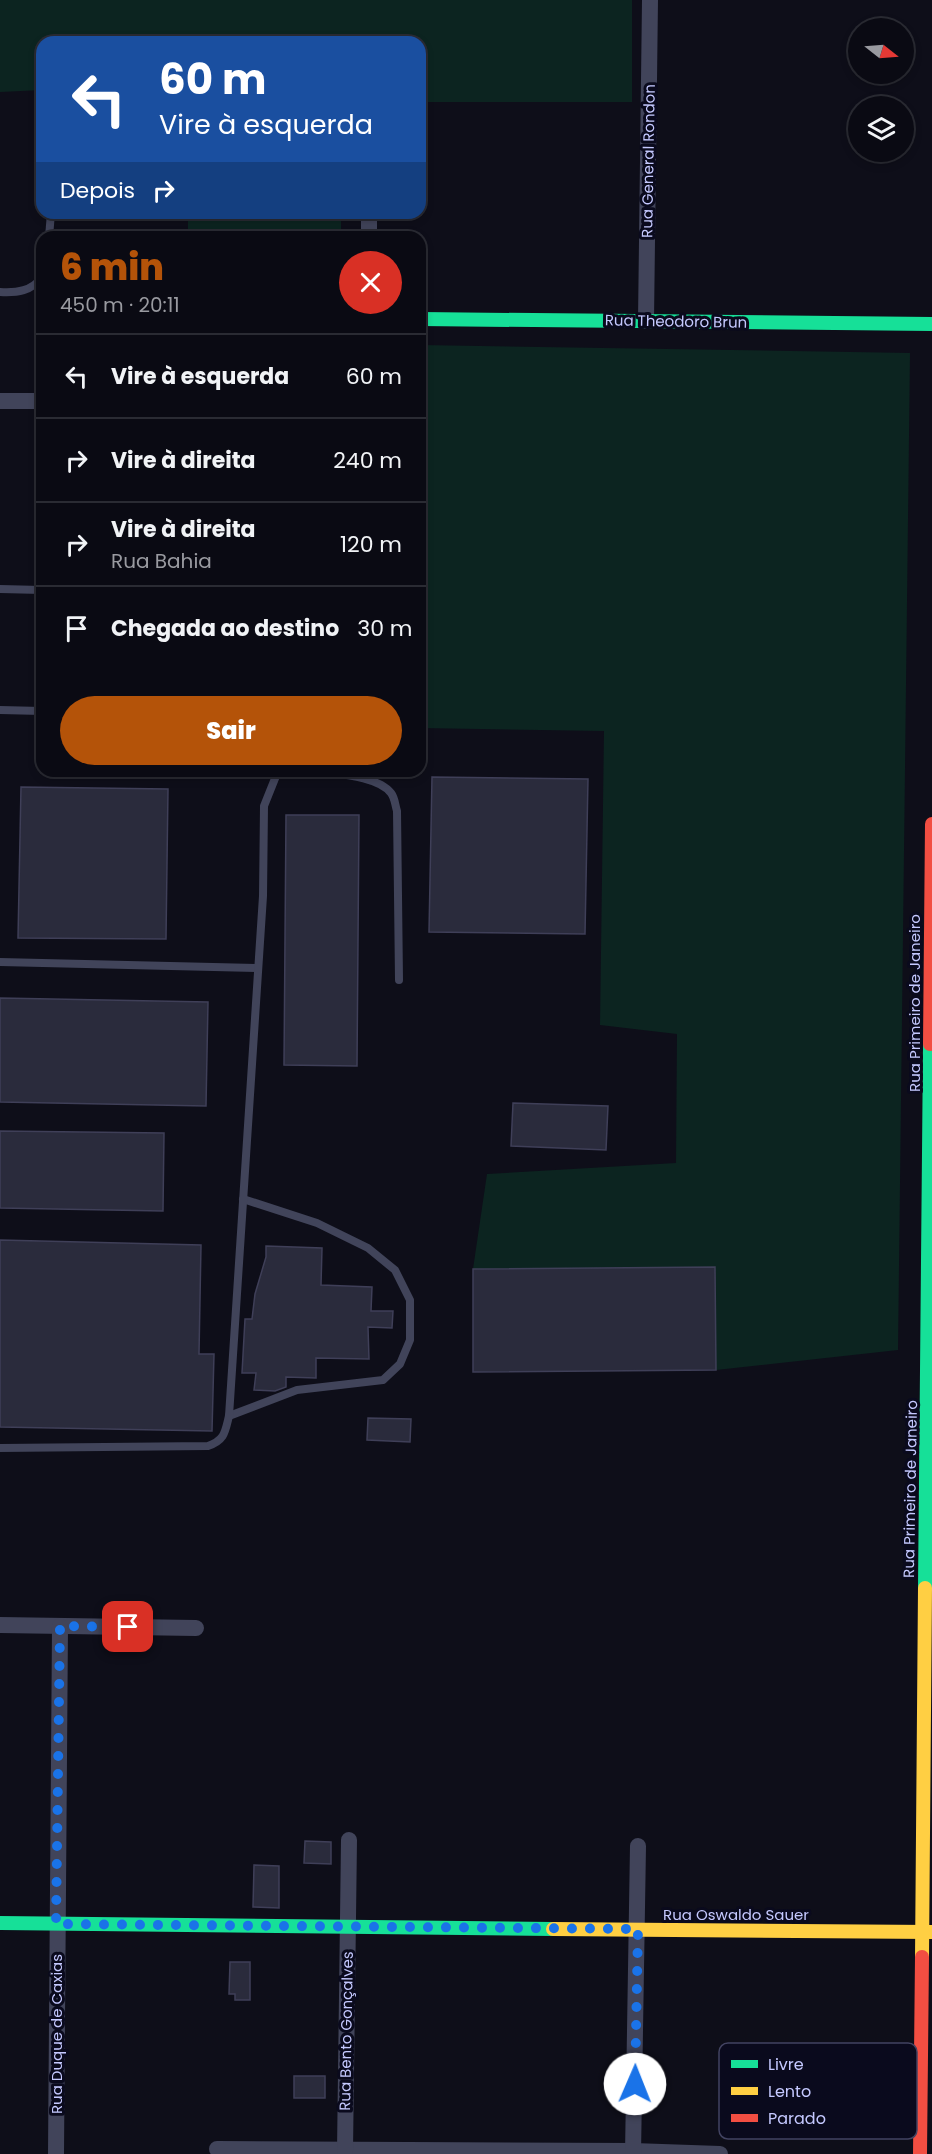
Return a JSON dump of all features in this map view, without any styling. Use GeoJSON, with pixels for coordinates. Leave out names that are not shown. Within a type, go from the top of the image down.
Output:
{"type":"FeatureCollection","features":[{"type":"Feature","properties":{"kind":"street","name":"Rua General Rondon"},"geometry":{"type":"LineString","coordinates":[[646,321],[650,0]]}},
{"type":"Feature","properties":{"kind":"street","name":"Rua Theodoro Brun"},"geometry":{"type":"LineString","coordinates":[[426,319],[932,324]]}},
{"type":"Feature","properties":{"kind":"street"},"geometry":{"type":"LineString","coordinates":[[0,401],[36,401]]}},
{"type":"Feature","properties":{"kind":"street","name":"Rua Primeiro de Janeiro"},"geometry":{"type":"LineString","coordinates":[[920,2154],[927,1932],[932,824]]}},
{"type":"Feature","properties":{"kind":"street"},"geometry":{"type":"LineString","coordinates":[[0,1625],[195,1628]]}},
{"type":"Feature","properties":{"kind":"street","name":"Rua Duque de Caxias"},"geometry":{"type":"LineString","coordinates":[[56,2154],[60,1626]]}},
{"type":"Feature","properties":{"kind":"street","name":"Rua Bento Gonçalves"},"geometry":{"type":"LineString","coordinates":[[345,2151],[348,1840]]}},
{"type":"Feature","properties":{"kind":"street"},"geometry":{"type":"LineString","coordinates":[[633,2152],[638,1846]]}},
{"type":"Feature","properties":{"kind":"street","name":"Rua Oswaldo Sauer"},"geometry":{"type":"LineString","coordinates":[[0,1923],[927,1932]]}},
{"type":"Feature","properties":{"kind":"street"},"geometry":{"type":"LineString","coordinates":[[216,2149],[720,2154]]}},
{"type":"Feature","properties":{"kind":"lane"},"geometry":{"type":"LineString","coordinates":[[0,292],[12,293],[36,285]]}},
{"type":"Feature","properties":{"kind":"lane"},"geometry":{"type":"LineString","coordinates":[[0,589],[36,590]]}},
{"type":"Feature","properties":{"kind":"lane"},"geometry":{"type":"LineString","coordinates":[[0,710],[36,711]]}},
{"type":"Feature","properties":{"kind":"lane"},"geometry":{"type":"LineString","coordinates":[[0,1448],[208,1446],[219,1442],[225,1432],[229,1416],[262,896],[264,806],[276,777]]}},
{"type":"Feature","properties":{"kind":"lane"},"geometry":{"type":"LineString","coordinates":[[352,777],[383,785],[392,795],[397,811],[399,980]]}},
{"type":"Feature","properties":{"kind":"lane"},"geometry":{"type":"LineString","coordinates":[[0,962],[257,968]]}},
{"type":"Feature","properties":{"kind":"lane"},"geometry":{"type":"LineString","coordinates":[[229,1416],[297,1390],[383,1380],[400,1364],[410,1340],[410,1300],[395,1270],[368,1248],[317,1223],[243,1199]]}},
{"type":"Feature","properties":{"kind":"green space"},"geometry":{"type":"Polygon","coordinates":[[[0,0],[632,0],[632,102],[426,102],[426,36],[36,36],[36,90],[0,92],[0,0]]]}},
{"type":"Feature","properties":{"kind":"green space"},"geometry":{"type":"Polygon","coordinates":[[[188,219],[341,219],[341,231],[188,231],[188,219]]]}},
{"type":"Feature","properties":{"kind":"green space"},"geometry":{"type":"Polygon","coordinates":[[[426,345],[910,353],[898,1350],[716,1370],[715,1267],[473,1269],[487,1174],[676,1163],[677,1034],[600,1025],[604,731],[426,728],[426,345]]]}},
{"type":"Feature","properties":{"kind":"building"},"geometry":{"type":"Polygon","coordinates":[[[432,777],[588,779],[585,934],[429,932],[432,777]]]}},
{"type":"Feature","properties":{"kind":"building"},"geometry":{"type":"Polygon","coordinates":[[[21,787],[168,789],[166,939],[18,938],[21,787]]]}},
{"type":"Feature","properties":{"kind":"building"},"geometry":{"type":"Polygon","coordinates":[[[286,815],[359,815],[357,1066],[284,1065],[286,815]]]}},
{"type":"Feature","properties":{"kind":"building"},"geometry":{"type":"Polygon","coordinates":[[[0,998],[208,1002],[206,1106],[0,1102],[0,998]]]}},
{"type":"Feature","properties":{"kind":"building"},"geometry":{"type":"Polygon","coordinates":[[[513,1103],[608,1106],[606,1150],[511,1146],[513,1103]]]}},
{"type":"Feature","properties":{"kind":"building"},"geometry":{"type":"Polygon","coordinates":[[[0,1131],[164,1133],[163,1211],[0,1208],[0,1131]]]}},
{"type":"Feature","properties":{"kind":"building"},"geometry":{"type":"Polygon","coordinates":[[[0,1240],[201,1245],[199,1354],[214,1354],[212,1431],[0,1427],[0,1240]]]}},
{"type":"Feature","properties":{"kind":"building"},"geometry":{"type":"Polygon","coordinates":[[[266,1246],[322,1248],[321,1285],[372,1287],[371,1311],[393,1311],[392,1328],[368,1327],[369,1359],[316,1358],[316,1378],[286,1377],[286,1387],[275,1391],[254,1390],[256,1373],[242,1373],[245,1319],[252,1319],[255,1294],[266,1257],[266,1246]]]}},
{"type":"Feature","properties":{"kind":"building"},"geometry":{"type":"Polygon","coordinates":[[[715,1267],[716,1370],[473,1372],[473,1269],[715,1267]]]}},
{"type":"Feature","properties":{"kind":"building"},"geometry":{"type":"Polygon","coordinates":[[[368,1418],[411,1419],[410,1442],[367,1440],[368,1418]]]}},
{"type":"Feature","properties":{"kind":"building"},"geometry":{"type":"Polygon","coordinates":[[[305,1841],[331,1842],[331,1864],[304,1863],[305,1841]]]}},
{"type":"Feature","properties":{"kind":"building"},"geometry":{"type":"Polygon","coordinates":[[[254,1865],[279,1866],[279,1908],[253,1907],[254,1865]]]}},
{"type":"Feature","properties":{"kind":"building"},"geometry":{"type":"Polygon","coordinates":[[[230,1962],[250,1962],[250,2000],[235,2000],[235,1994],[229,1994],[230,1962]]]}},
{"type":"Feature","properties":{"kind":"building"},"geometry":{"type":"Polygon","coordinates":[[[294,2076],[325,2076],[325,2098],[294,2098],[294,2076]]]}},
{"type":"Feature","properties":{"kind":"traffic: fast"},"geometry":{"type":"LineString","coordinates":[[426,319],[932,324]]}},
{"type":"Feature","properties":{"kind":"traffic: fast"},"geometry":{"type":"LineString","coordinates":[[925,1588],[930,1044]]}},
{"type":"Feature","properties":{"kind":"traffic: fast"},"geometry":{"type":"LineString","coordinates":[[0,1923],[553,1929]]}},
{"type":"Feature","properties":{"kind":"traffic: slow"},"geometry":{"type":"LineString","coordinates":[[922,1957],[925,1588]]}},
{"type":"Feature","properties":{"kind":"traffic: slow"},"geometry":{"type":"LineString","coordinates":[[553,1929],[932,1932]]}},
{"type":"Feature","properties":{"kind":"traffic: jam"},"geometry":{"type":"LineString","coordinates":[[930,1044],[932,824]]}},
{"type":"Feature","properties":{"kind":"traffic: jam"},"geometry":{"type":"LineString","coordinates":[[920,2154],[922,1957]]}},
{"type":"Feature","properties":{"kind":"route"},"geometry":{"type":"LineString","coordinates":[[128,1627],[60,1626],[56,1924],[638,1929],[635,2084]]}}]}
